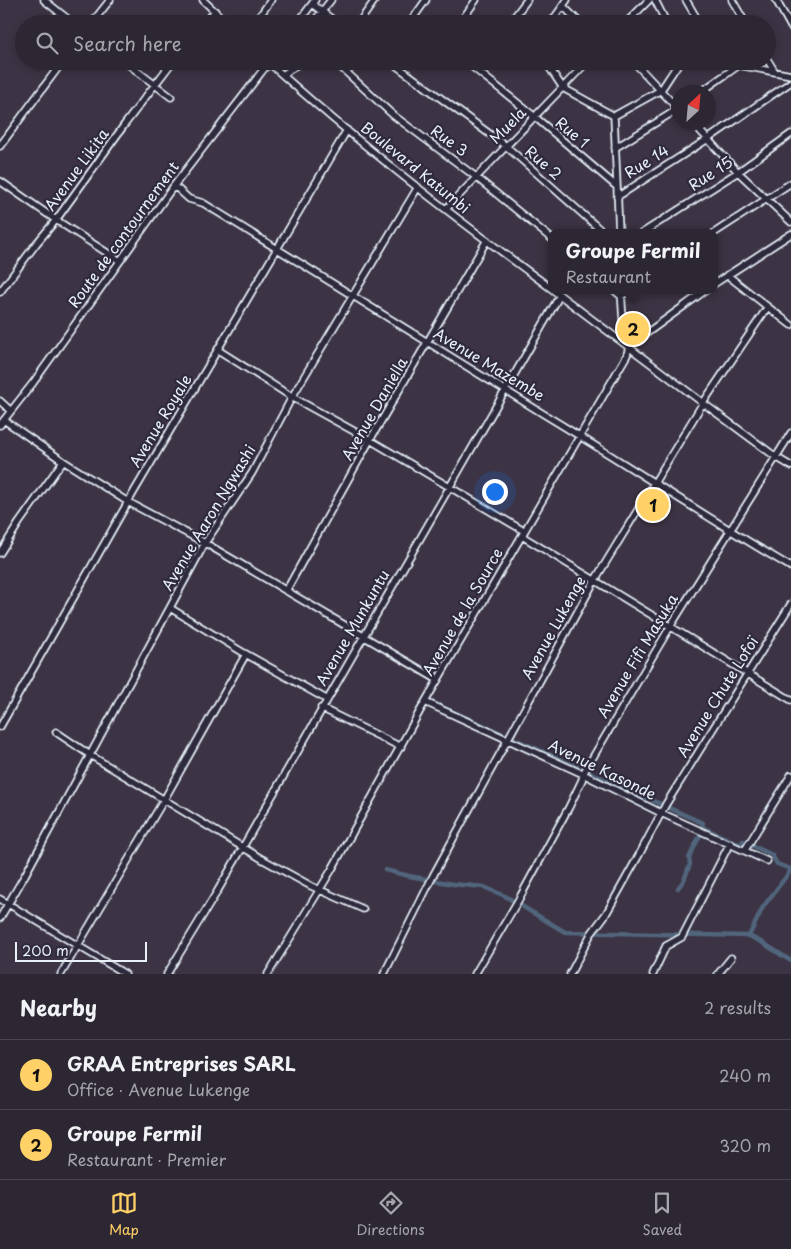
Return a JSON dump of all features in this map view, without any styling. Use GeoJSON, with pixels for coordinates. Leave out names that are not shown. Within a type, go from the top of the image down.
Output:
{"type":"FeatureCollection","features":[{"type":"Feature","properties":{"kind":"street"},"geometry":{"type":"LineString","coordinates":[[44,0],[63,15]]}},
{"type":"Feature","properties":{"kind":"street"},"geometry":{"type":"LineString","coordinates":[[98,15],[110,0]]}},
{"type":"Feature","properties":{"kind":"street"},"geometry":{"type":"LineString","coordinates":[[260,15],[271,0]]}},
{"type":"Feature","properties":{"kind":"street"},"geometry":{"type":"LineString","coordinates":[[319,15],[331,0]]}},
{"type":"Feature","properties":{"kind":"street"},"geometry":{"type":"LineString","coordinates":[[364,15],[375,0]]}},
{"type":"Feature","properties":{"kind":"street"},"geometry":{"type":"LineString","coordinates":[[415,15],[426,0]]}},
{"type":"Feature","properties":{"kind":"street"},"geometry":{"type":"LineString","coordinates":[[465,15],[476,0]]}},
{"type":"Feature","properties":{"kind":"street"},"geometry":{"type":"LineString","coordinates":[[516,15],[527,0]]}},
{"type":"Feature","properties":{"kind":"street"},"geometry":{"type":"LineString","coordinates":[[556,15],[567,0]]}},
{"type":"Feature","properties":{"kind":"street"},"geometry":{"type":"LineString","coordinates":[[634,15],[649,0]]}},
{"type":"Feature","properties":{"kind":"street"},"geometry":{"type":"LineString","coordinates":[[655,0],[662,15]]}},
{"type":"Feature","properties":{"kind":"street"},"geometry":{"type":"LineString","coordinates":[[686,0],[695,15]]}},
{"type":"Feature","properties":{"kind":"street"},"geometry":{"type":"LineString","coordinates":[[732,0],[741,15]]}},
{"type":"Feature","properties":{"kind":"street"},"geometry":{"type":"LineString","coordinates":[[776,0],[791,27]]}},
{"type":"Feature","properties":{"kind":"street"},"geometry":{"type":"LineString","coordinates":[[207,1],[219,15]]}},
{"type":"Feature","properties":{"kind":"street"},"geometry":{"type":"LineString","coordinates":[[304,15],[313,2],[325,15]]}},
{"type":"Feature","properties":{"kind":"street"},"geometry":{"type":"LineString","coordinates":[[563,6],[572,15]]}},
{"type":"Feature","properties":{"kind":"street"},"geometry":{"type":"LineString","coordinates":[[212,15],[215,11]]}},
{"type":"Feature","properties":{"kind":"street"},"geometry":{"type":"LineString","coordinates":[[0,146],[56,70]]}},
{"type":"Feature","properties":{"kind":"street"},"geometry":{"type":"LineString","coordinates":[[136,70],[171,97]]}},
{"type":"Feature","properties":{"kind":"street","name":"Avenue Likita"},"geometry":{"type":"LineString","coordinates":[[0,292],[56,220],[166,70]]}},
{"type":"Feature","properties":{"kind":"street","name":"Route de contournement"},"geometry":{"type":"LineString","coordinates":[[2,423],[33,383],[173,187],[263,70]]}},
{"type":"Feature","properties":{"kind":"street","name":"Boulevard Katumbi"},"geometry":{"type":"LineString","coordinates":[[278,70],[418,187],[548,287]]}},
{"type":"Feature","properties":{"kind":"street"},"geometry":{"type":"LineString","coordinates":[[283,75],[290,70]]}},
{"type":"Feature","properties":{"kind":"street","name":"Rue 3"},"geometry":{"type":"LineString","coordinates":[[344,70],[392,115],[476,177],[548,236]]}},
{"type":"Feature","properties":{"kind":"street","name":"Rue 2"},"geometry":{"type":"LineString","coordinates":[[402,70],[506,146],[599,229]]}},
{"type":"Feature","properties":{"kind":"street","name":"Rue 1"},"geometry":{"type":"LineString","coordinates":[[476,70],[616,186]]}},
{"type":"Feature","properties":{"kind":"street"},"geometry":{"type":"LineString","coordinates":[[551,70],[563,88],[614,116]]}},
{"type":"Feature","properties":{"kind":"street","name":"Muela"},"geometry":{"type":"LineString","coordinates":[[446,209],[580,70]]}},
{"type":"Feature","properties":{"kind":"street"},"geometry":{"type":"LineString","coordinates":[[641,70],[671,101]]}},
{"type":"Feature","properties":{"kind":"street"},"geometry":{"type":"LineString","coordinates":[[614,116],[661,90],[674,70]]}},
{"type":"Feature","properties":{"kind":"street"},"geometry":{"type":"LineString","coordinates":[[711,85],[732,70]]}},
{"type":"Feature","properties":{"kind":"street"},"geometry":{"type":"LineString","coordinates":[[764,70],[791,75]]}},
{"type":"Feature","properties":{"kind":"street","name":"Rue 14"},"geometry":{"type":"LineString","coordinates":[[617,197],[708,139],[791,82]]}},
{"type":"Feature","properties":{"kind":"street"},"geometry":{"type":"LineString","coordinates":[[615,148],[671,113]]}},
{"type":"Feature","properties":{"kind":"street"},"geometry":{"type":"LineString","coordinates":[[614,116],[619,229]]}},
{"type":"Feature","properties":{"kind":"street","name":"Avenue Royale"},"geometry":{"type":"LineString","coordinates":[[0,727],[128,502],[348,130]]}},
{"type":"Feature","properties":{"kind":"street"},"geometry":{"type":"LineString","coordinates":[[700,130],[738,172],[768,198],[791,222]]}},
{"type":"Feature","properties":{"kind":"street","name":"Rue 15"},"geometry":{"type":"LineString","coordinates":[[648,229],[738,172],[791,134]]}},
{"type":"Feature","properties":{"kind":"street"},"geometry":{"type":"LineString","coordinates":[[0,181],[120,261]]}},
{"type":"Feature","properties":{"kind":"street"},"geometry":{"type":"LineString","coordinates":[[718,230],[791,183]]}},
{"type":"Feature","properties":{"kind":"street","name":"Avenue Mazembe"},"geometry":{"type":"LineString","coordinates":[[173,187],[189,199],[203,203],[791,567]]}},
{"type":"Feature","properties":{"kind":"street","name":"Avenue Aaron Ngwashi"},"geometry":{"type":"LineString","coordinates":[[0,918],[205,543],[252,473],[292,397],[418,187]]}},
{"type":"Feature","properties":{"kind":"street"},"geometry":{"type":"LineString","coordinates":[[718,281],[791,234]]}},
{"type":"Feature","properties":{"kind":"street","name":"Avenue Daniella"},"geometry":{"type":"LineString","coordinates":[[286,590],[486,240]]}},
{"type":"Feature","properties":{"kind":"street"},"geometry":{"type":"LineString","coordinates":[[727,275],[791,325]]}},
{"type":"Feature","properties":{"kind":"street"},"geometry":{"type":"LineString","coordinates":[[621,294],[624,337],[629,346],[700,294]]}},
{"type":"Feature","properties":{"kind":"street","name":"Boulevard Katumbi"},"geometry":{"type":"LineString","coordinates":[[560,295],[703,403],[791,466]]}},
{"type":"Feature","properties":{"kind":"street","name":"Avenue Munkuntu"},"geometry":{"type":"LineString","coordinates":[[167,974],[560,295]]}},
{"type":"Feature","properties":{"kind":"street","name":"Avenue Lukenge"},"geometry":{"type":"LineString","coordinates":[[384,974],[434,874],[595,580],[703,403],[767,308]]}},
{"type":"Feature","properties":{"kind":"street","name":"Avenue de la Source"},"geometry":{"type":"LineString","coordinates":[[268,974],[319,890],[579,435],[627,355],[629,346]]}},
{"type":"Feature","properties":{"kind":"street"},"geometry":{"type":"LineString","coordinates":[[218,350],[292,397],[370,440],[791,700]]}},
{"type":"Feature","properties":{"kind":"street"},"geometry":{"type":"LineString","coordinates":[[0,401],[11,410]]}},
{"type":"Feature","properties":{"kind":"street"},"geometry":{"type":"LineString","coordinates":[[2,423],[128,502],[205,543],[438,680]]}},
{"type":"Feature","properties":{"kind":"street","name":"Avenue Fifi Masuka"},"geometry":{"type":"LineString","coordinates":[[475,974],[520,899],[573,799],[583,774],[729,530],[791,433]]}},
{"type":"Feature","properties":{"kind":"street"},"geometry":{"type":"LineString","coordinates":[[0,553],[63,461]]}},
{"type":"Feature","properties":{"kind":"street","name":"Avenue Chute Lofoï"},"geometry":{"type":"LineString","coordinates":[[570,974],[591,934],[606,914],[635,864],[663,809],[791,604]]}},
{"type":"Feature","properties":{"kind":"street"},"geometry":{"type":"LineString","coordinates":[[170,608],[326,699]]}},
{"type":"Feature","properties":{"kind":"street"},"geometry":{"type":"LineString","coordinates":[[62,974],[164,800],[246,654]]}},
{"type":"Feature","properties":{"kind":"street","name":"Avenue Kasonde"},"geometry":{"type":"LineString","coordinates":[[426,702],[663,809],[730,844],[745,848],[767,861]]}},
{"type":"Feature","properties":{"kind":"street"},"geometry":{"type":"LineString","coordinates":[[321,708],[401,748]]}},
{"type":"Feature","properties":{"kind":"street"},"geometry":{"type":"LineString","coordinates":[[56,732],[90,755],[242,847],[319,890],[363,909]]}},
{"type":"Feature","properties":{"kind":"street"},"geometry":{"type":"LineString","coordinates":[[745,848],[791,774]]}},
{"type":"Feature","properties":{"kind":"street"},"geometry":{"type":"LineString","coordinates":[[653,974],[666,946],[670,942],[681,939],[730,844]]}},
{"type":"Feature","properties":{"kind":"street"},"geometry":{"type":"LineString","coordinates":[[0,899],[125,974]]}},
{"type":"Feature","properties":{"kind":"street"},"geometry":{"type":"LineString","coordinates":[[718,974],[731,958]]}},
{"type":"Feature","properties":{"kind":"waterway"},"geometry":{"type":"LineString","coordinates":[[429,701],[703,823],[702,827],[741,845],[743,841],[772,855],[777,864],[791,869]]}},
{"type":"Feature","properties":{"kind":"waterway"},"geometry":{"type":"LineString","coordinates":[[678,888],[684,880],[690,864],[689,858],[702,831]]}},
{"type":"Feature","properties":{"kind":"waterway"},"geometry":{"type":"LineString","coordinates":[[385,870],[453,884],[484,887],[505,896],[565,932],[749,936],[791,961]]}},
{"type":"Feature","properties":{"kind":"waterway"},"geometry":{"type":"LineString","coordinates":[[749,936],[763,907],[791,870]]}},
{"type":"Feature","properties":{"kind":"place","name":"Groupe Fermil"},"geometry":{"type":"Point","coordinates":[633,329]}},
{"type":"Feature","properties":{"kind":"place","name":"GRAA Entreprises SARL"},"geometry":{"type":"Point","coordinates":[653,505]}}]}
